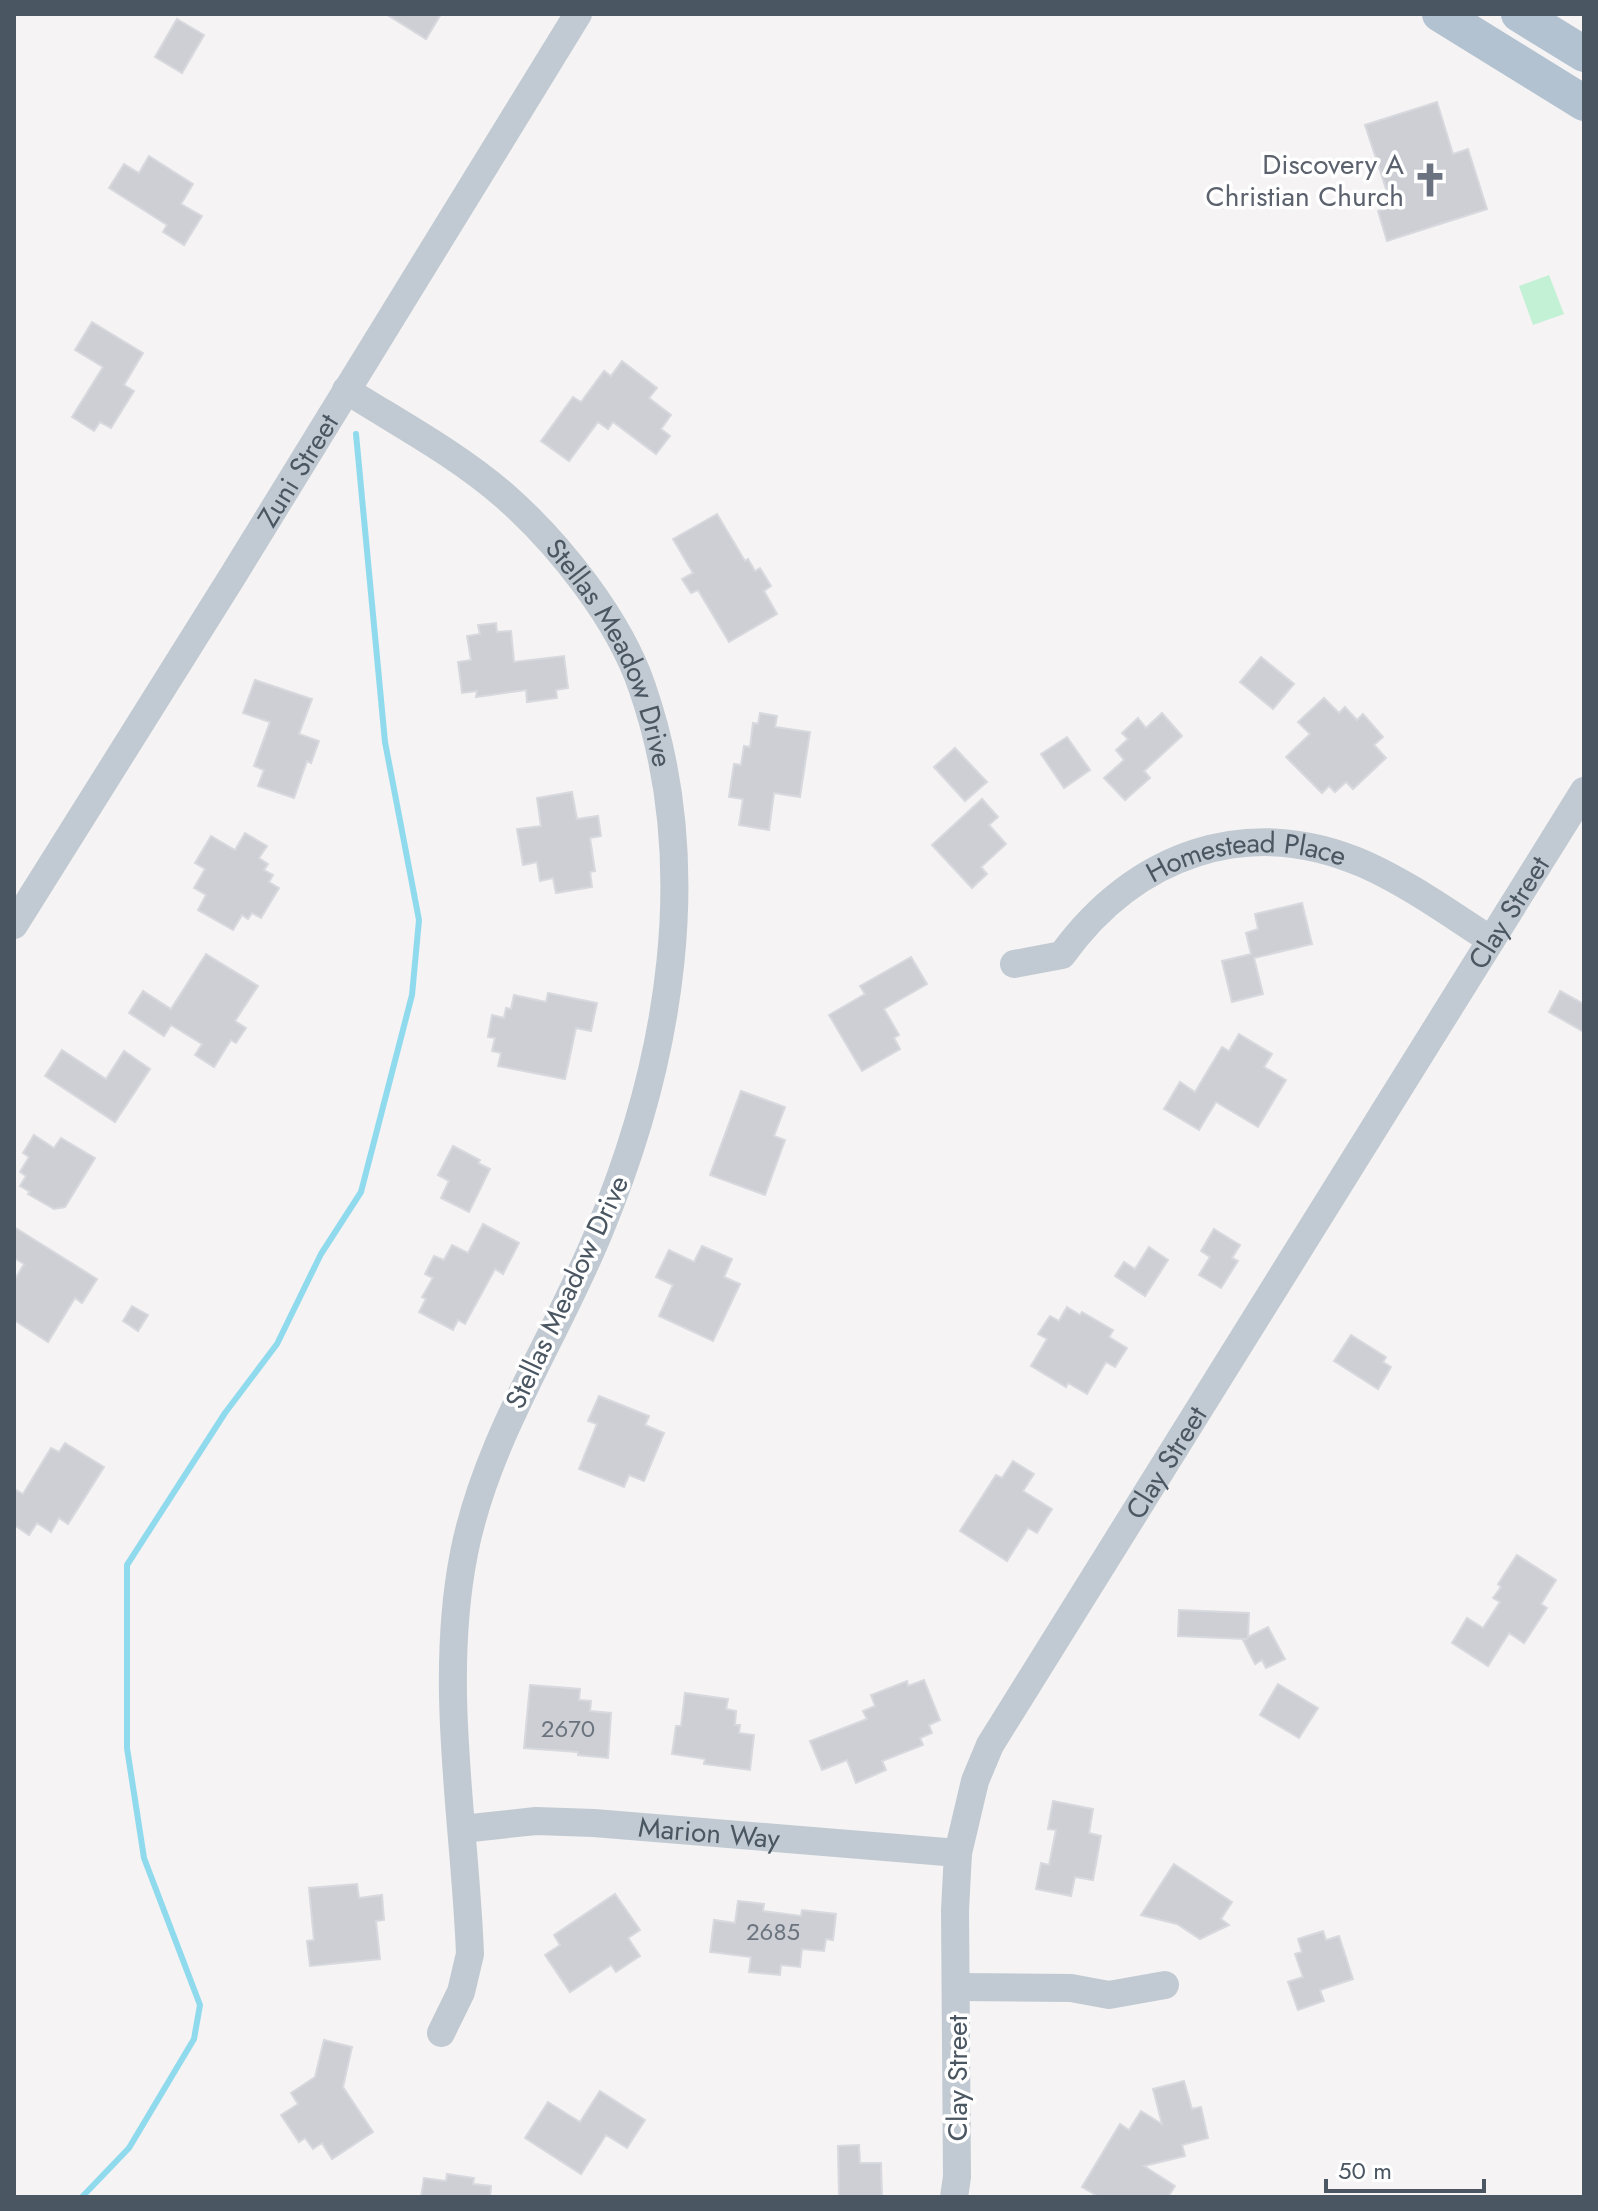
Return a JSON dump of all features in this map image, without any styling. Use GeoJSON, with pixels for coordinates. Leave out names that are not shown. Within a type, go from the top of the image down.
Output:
{"type":"FeatureCollection","features":[{"type":"Feature","properties":{"kind":"main road"},"geometry":{"type":"LineString","coordinates":[[1440,14],[1584,103]]}},
{"type":"Feature","properties":{"kind":"main road"},"geometry":{"type":"LineString","coordinates":[[1519,14],[1584,54]]}},
{"type":"Feature","properties":{"kind":"street","name":"Zuni Street"},"geometry":{"type":"LineString","coordinates":[[14,925],[578,14]]}},
{"type":"Feature","properties":{"kind":"street","name":"Stellas Meadow Drive"},"geometry":{"type":"LineString","coordinates":[[346,390],[449,454],[506,497],[574,569],[607,616],[641,683],[669,791],[673,823],[676,887],[666,992],[651,1075],[637,1126],[598,1235],[517,1399],[480,1491],[464,1554],[453,1641],[454,1718],[470,1954],[461,1992],[441,2033]]}},
{"type":"Feature","properties":{"kind":"street","name":"Clay Street"},"geometry":{"type":"LineString","coordinates":[[954,2197],[957,2177],[955,1910],[958,1853],[975,1781],[990,1745],[1584,791]]}},
{"type":"Feature","properties":{"kind":"street","name":"Homestead Place"},"geometry":{"type":"LineString","coordinates":[[1014,964],[1062,955],[1109,901],[1144,876],[1211,849],[1254,843],[1311,847],[1366,865],[1491,940]]}},
{"type":"Feature","properties":{"kind":"street","name":"Marion Way"},"geometry":{"type":"LineString","coordinates":[[462,1829],[536,1821],[594,1823],[958,1853]]}},
{"type":"Feature","properties":{"kind":"street"},"geometry":{"type":"LineString","coordinates":[[957,1987],[1071,1988],[1109,1995],[1165,1985]]}},
{"type":"Feature","properties":{"kind":"green space"},"geometry":{"type":"Polygon","coordinates":[[[1549,275],[1564,314],[1533,325],[1519,286],[1549,275]]]}},
{"type":"Feature","properties":{"kind":"building"},"geometry":{"type":"Polygon","coordinates":[[[386,14],[441,14],[426,39],[386,14]]]}},
{"type":"Feature","properties":{"kind":"building"},"geometry":{"type":"Polygon","coordinates":[[[177,19],[204,35],[182,73],[155,57],[177,19]]]}},
{"type":"Feature","properties":{"kind":"building","name":"Discovery A Christian Church"},"geometry":{"type":"Polygon","coordinates":[[[1437,102],[1453,154],[1468,149],[1487,209],[1387,241],[1378,211],[1392,207],[1365,125],[1437,102]]]}},
{"type":"Feature","properties":{"kind":"building"},"geometry":{"type":"Polygon","coordinates":[[[149,156],[193,184],[181,204],[202,216],[184,245],[163,232],[167,225],[109,188],[124,164],[139,173],[149,156]]]}},
{"type":"Feature","properties":{"kind":"building"},"geometry":{"type":"Polygon","coordinates":[[[92,322],[143,353],[124,385],[134,391],[111,428],[100,422],[94,431],[72,417],[103,367],[75,350],[92,322]]]}},
{"type":"Feature","properties":{"kind":"building"},"geometry":{"type":"Polygon","coordinates":[[[622,361],[657,388],[649,398],[671,415],[661,429],[670,436],[656,454],[613,422],[608,429],[598,422],[569,461],[541,441],[573,397],[581,402],[604,371],[611,376],[622,361]]]}},
{"type":"Feature","properties":{"kind":"building"},"geometry":{"type":"Polygon","coordinates":[[[717,514],[745,561],[748,559],[755,571],[760,568],[771,586],[764,591],[777,614],[729,642],[698,590],[691,593],[682,579],[693,573],[673,539],[717,514]]]}},
{"type":"Feature","properties":{"kind":"building"},"geometry":{"type":"Polygon","coordinates":[[[496,623],[497,632],[511,631],[514,662],[564,656],[568,688],[556,690],[557,698],[527,702],[526,690],[476,697],[477,691],[462,693],[458,662],[471,660],[467,636],[480,634],[478,625],[496,623]]]}},
{"type":"Feature","properties":{"kind":"building"},"geometry":{"type":"Polygon","coordinates":[[[1261,657],[1294,684],[1273,709],[1240,682],[1261,657]]]}},
{"type":"Feature","properties":{"kind":"building"},"geometry":{"type":"Polygon","coordinates":[[[255,680],[312,699],[299,734],[319,741],[311,763],[307,761],[294,798],[258,786],[264,770],[254,766],[270,722],[243,713],[255,680]]]}},
{"type":"Feature","properties":{"kind":"building"},"geometry":{"type":"Polygon","coordinates":[[[1324,698],[1339,713],[1345,707],[1357,720],[1363,714],[1383,737],[1374,745],[1386,758],[1353,789],[1346,782],[1335,792],[1329,786],[1322,793],[1286,757],[1310,734],[1298,722],[1324,698]]]}},
{"type":"Feature","properties":{"kind":"building"},"geometry":{"type":"Polygon","coordinates":[[[760,713],[777,716],[775,727],[810,732],[800,797],[774,793],[769,830],[739,825],[743,799],[729,797],[734,764],[741,765],[744,746],[750,747],[753,723],[758,724],[760,713]]]}},
{"type":"Feature","properties":{"kind":"building"},"geometry":{"type":"Polygon","coordinates":[[[1162,713],[1182,736],[1144,771],[1150,778],[1125,800],[1104,778],[1124,760],[1116,750],[1128,739],[1122,733],[1138,718],[1146,728],[1162,713]]]}},
{"type":"Feature","properties":{"kind":"building"},"geometry":{"type":"Polygon","coordinates":[[[1067,737],[1090,770],[1064,788],[1041,754],[1067,737]]]}},
{"type":"Feature","properties":{"kind":"building"},"geometry":{"type":"Polygon","coordinates":[[[955,748],[987,782],[965,801],[934,767],[955,748]]]}},
{"type":"Feature","properties":{"kind":"building"},"geometry":{"type":"Polygon","coordinates":[[[572,792],[577,819],[598,816],[601,836],[590,838],[595,871],[590,872],[592,887],[556,893],[553,878],[540,881],[537,862],[523,865],[517,829],[541,826],[537,798],[572,792]]]}},
{"type":"Feature","properties":{"kind":"building"},"geometry":{"type":"Polygon","coordinates":[[[982,799],[998,817],[989,825],[1006,844],[981,867],[987,874],[972,888],[932,845],[982,799]]]}},
{"type":"Feature","properties":{"kind":"building"},"geometry":{"type":"Polygon","coordinates":[[[245,833],[267,846],[259,858],[268,864],[264,870],[273,875],[269,882],[279,888],[261,918],[252,913],[248,919],[242,915],[233,930],[198,910],[206,895],[194,888],[205,869],[195,863],[211,836],[235,850],[245,833]]]}},
{"type":"Feature","properties":{"kind":"building"},"geometry":{"type":"Polygon","coordinates":[[[1302,903],[1312,944],[1254,958],[1263,994],[1232,1002],[1222,961],[1251,954],[1246,933],[1258,929],[1255,914],[1302,903]]]}},
{"type":"Feature","properties":{"kind":"building"},"geometry":{"type":"Polygon","coordinates":[[[206,954],[258,986],[235,1021],[246,1028],[236,1043],[231,1040],[214,1067],[195,1055],[202,1044],[171,1025],[164,1036],[129,1013],[143,991],[171,1009],[206,954]]]}},
{"type":"Feature","properties":{"kind":"building"},"geometry":{"type":"Polygon","coordinates":[[[911,957],[927,984],[884,1009],[899,1035],[894,1038],[900,1049],[862,1071],[829,1015],[865,994],[860,986],[911,957]]]}},
{"type":"Feature","properties":{"kind":"building"},"geometry":{"type":"Polygon","coordinates":[[[1560,991],[1584,1004],[1584,1032],[1549,1012],[1560,991]]]}},
{"type":"Feature","properties":{"kind":"building"},"geometry":{"type":"Polygon","coordinates":[[[548,993],[597,1003],[591,1031],[576,1028],[565,1079],[498,1066],[501,1053],[492,1051],[495,1038],[488,1037],[492,1015],[504,1018],[506,1008],[511,1009],[514,995],[546,1002],[548,993]]]}},
{"type":"Feature","properties":{"kind":"building"},"geometry":{"type":"Polygon","coordinates":[[[1239,1034],[1272,1054],[1264,1067],[1286,1080],[1258,1127],[1216,1102],[1199,1130],[1164,1109],[1180,1082],[1195,1092],[1222,1047],[1229,1051],[1239,1034]]]}},
{"type":"Feature","properties":{"kind":"building"},"geometry":{"type":"Polygon","coordinates":[[[62,1050],[106,1079],[124,1051],[150,1069],[115,1122],[45,1076],[62,1050]]]}},
{"type":"Feature","properties":{"kind":"building"},"geometry":{"type":"Polygon","coordinates":[[[741,1091],[785,1107],[774,1136],[785,1140],[765,1195],[710,1175],[741,1091]]]}},
{"type":"Feature","properties":{"kind":"building"},"geometry":{"type":"Polygon","coordinates":[[[34,1135],[54,1148],[61,1138],[95,1158],[65,1207],[54,1209],[20,1186],[26,1176],[20,1172],[29,1157],[23,1153],[34,1135]]]}},
{"type":"Feature","properties":{"kind":"building"},"geometry":{"type":"Polygon","coordinates":[[[453,1146],[490,1169],[469,1212],[441,1198],[449,1181],[438,1175],[453,1146]]]}},
{"type":"Feature","properties":{"kind":"building"},"geometry":{"type":"Polygon","coordinates":[[[483,1224],[519,1243],[503,1274],[495,1269],[465,1324],[458,1320],[453,1330],[419,1312],[426,1299],[422,1297],[433,1278],[425,1274],[434,1256],[444,1260],[452,1245],[468,1253],[483,1224]]]}},
{"type":"Feature","properties":{"kind":"building"},"geometry":{"type":"Polygon","coordinates":[[[14,1227],[97,1279],[82,1303],[75,1298],[48,1342],[14,1320],[14,1281],[24,1264],[14,1258],[14,1227]]]}},
{"type":"Feature","properties":{"kind":"building"},"geometry":{"type":"Polygon","coordinates":[[[1214,1229],[1240,1245],[1232,1258],[1238,1261],[1221,1288],[1199,1275],[1210,1257],[1201,1251],[1214,1229]]]}},
{"type":"Feature","properties":{"kind":"building"},"geometry":{"type":"Polygon","coordinates":[[[702,1246],[732,1259],[724,1277],[740,1284],[713,1341],[659,1316],[673,1285],[656,1277],[669,1250],[694,1262],[702,1246]]]}},
{"type":"Feature","properties":{"kind":"building"},"geometry":{"type":"Polygon","coordinates":[[[1149,1247],[1168,1260],[1145,1296],[1115,1276],[1124,1262],[1135,1269],[1149,1247]]]}},
{"type":"Feature","properties":{"kind":"building"},"geometry":{"type":"Polygon","coordinates":[[[132,1306],[148,1315],[138,1331],[123,1321],[132,1306]]]}},
{"type":"Feature","properties":{"kind":"building"},"geometry":{"type":"Polygon","coordinates":[[[1067,1307],[1113,1330],[1109,1337],[1127,1348],[1115,1367],[1106,1362],[1087,1394],[1068,1383],[1066,1387],[1031,1366],[1047,1339],[1038,1334],[1050,1316],[1059,1321],[1067,1307]]]}},
{"type":"Feature","properties":{"kind":"building"},"geometry":{"type":"Polygon","coordinates":[[[1351,1335],[1386,1357],[1383,1362],[1391,1367],[1378,1389],[1334,1361],[1351,1335]]]}},
{"type":"Feature","properties":{"kind":"building"},"geometry":{"type":"Polygon","coordinates":[[[599,1396],[649,1416],[645,1425],[664,1433],[644,1481],[629,1475],[624,1487],[579,1469],[597,1424],[588,1421],[599,1396]]]}},
{"type":"Feature","properties":{"kind":"building"},"geometry":{"type":"Polygon","coordinates":[[[65,1443],[104,1467],[68,1524],[59,1518],[51,1532],[37,1523],[29,1535],[14,1525],[14,1489],[23,1494],[51,1448],[59,1452],[65,1443]]]}},
{"type":"Feature","properties":{"kind":"building"},"geometry":{"type":"Polygon","coordinates":[[[1013,1461],[1034,1474],[1023,1491],[1052,1509],[1037,1533],[1028,1528],[1007,1561],[960,1531],[996,1475],[1002,1478],[1013,1461]]]}},
{"type":"Feature","properties":{"kind":"building"},"geometry":{"type":"Polygon","coordinates":[[[1517,1555],[1556,1580],[1541,1604],[1547,1608],[1524,1643],[1509,1633],[1488,1666],[1452,1643],[1467,1618],[1483,1628],[1500,1602],[1493,1598],[1501,1587],[1498,1584],[1517,1555]]]}},
{"type":"Feature","properties":{"kind":"building"},"geometry":{"type":"Polygon","coordinates":[[[1179,1610],[1249,1613],[1248,1637],[1268,1627],[1285,1659],[1266,1668],[1262,1660],[1255,1664],[1245,1639],[1178,1636],[1179,1610]]]}},
{"type":"Feature","properties":{"kind":"building"},"geometry":{"type":"Polygon","coordinates":[[[924,1680],[940,1720],[929,1725],[932,1733],[920,1738],[923,1745],[882,1761],[886,1770],[856,1783],[847,1760],[822,1770],[810,1741],[867,1719],[863,1711],[875,1706],[871,1695],[907,1681],[908,1686],[924,1680]]]}},
{"type":"Feature","properties":{"kind":"building"},"geometry":{"type":"Polygon","coordinates":[[[1278,1684],[1318,1708],[1299,1738],[1260,1715],[1278,1684]]]}},
{"type":"Feature","properties":{"kind":"building"},"geometry":{"type":"Polygon","coordinates":[[[530,1685],[580,1689],[579,1700],[591,1701],[590,1711],[611,1713],[608,1758],[578,1755],[578,1752],[524,1748],[530,1685]]]}},
{"type":"Feature","properties":{"kind":"building"},"geometry":{"type":"Polygon","coordinates":[[[685,1693],[728,1699],[726,1709],[736,1711],[735,1725],[740,1725],[739,1733],[754,1735],[750,1770],[704,1764],[705,1759],[672,1754],[676,1726],[681,1726],[685,1693]]]}},
{"type":"Feature","properties":{"kind":"building"},"geometry":{"type":"Polygon","coordinates":[[[1053,1801],[1093,1809],[1089,1833],[1101,1836],[1093,1880],[1075,1877],[1071,1896],[1036,1889],[1041,1863],[1049,1865],[1056,1830],[1048,1829],[1053,1801]]]}},
{"type":"Feature","properties":{"kind":"building"},"geometry":{"type":"Polygon","coordinates":[[[1174,1864],[1232,1902],[1221,1919],[1229,1925],[1200,1939],[1177,1924],[1141,1915],[1174,1864]]]}},
{"type":"Feature","properties":{"kind":"building"},"geometry":{"type":"Polygon","coordinates":[[[357,1884],[359,1898],[382,1895],[384,1920],[376,1921],[380,1959],[310,1966],[307,1941],[314,1940],[309,1888],[357,1884]]]}},
{"type":"Feature","properties":{"kind":"building"},"geometry":{"type":"Polygon","coordinates":[[[615,1894],[640,1930],[628,1938],[640,1956],[616,1972],[611,1965],[570,1992],[545,1955],[560,1945],[554,1935],[615,1894]]]}},
{"type":"Feature","properties":{"kind":"building"},"geometry":{"type":"Polygon","coordinates":[[[738,1901],[764,1904],[763,1911],[801,1916],[802,1910],[836,1914],[833,1940],[826,1939],[824,1951],[802,1949],[800,1967],[781,1965],[780,1975],[749,1972],[751,1957],[710,1952],[714,1920],[735,1923],[738,1901]]]}},
{"type":"Feature","properties":{"kind":"building"},"geometry":{"type":"Polygon","coordinates":[[[1323,1931],[1326,1940],[1339,1936],[1353,1979],[1320,1990],[1324,2001],[1298,2010],[1288,1982],[1303,1977],[1295,1954],[1302,1952],[1298,1939],[1323,1931]]]}},
{"type":"Feature","properties":{"kind":"building"},"geometry":{"type":"Polygon","coordinates":[[[324,2040],[352,2047],[343,2087],[373,2132],[332,2159],[322,2143],[313,2149],[305,2138],[299,2142],[281,2115],[298,2104],[291,2093],[315,2077],[324,2040]]]}},
{"type":"Feature","properties":{"kind":"building"},"geometry":{"type":"Polygon","coordinates":[[[1184,2081],[1192,2109],[1201,2107],[1208,2138],[1182,2145],[1185,2156],[1144,2166],[1175,2186],[1168,2197],[1099,2197],[1082,2187],[1120,2124],[1129,2130],[1141,2111],[1162,2124],[1153,2089],[1184,2081]]]}},
{"type":"Feature","properties":{"kind":"building"},"geometry":{"type":"Polygon","coordinates":[[[600,2091],[645,2120],[627,2148],[606,2135],[581,2174],[525,2138],[548,2102],[580,2122],[600,2091]]]}},
{"type":"Feature","properties":{"kind":"building"},"geometry":{"type":"Polygon","coordinates":[[[859,2145],[860,2163],[881,2163],[882,2197],[839,2197],[838,2146],[859,2145]]]}},
{"type":"Feature","properties":{"kind":"building"},"geometry":{"type":"Polygon","coordinates":[[[447,2174],[474,2178],[473,2184],[491,2186],[490,2197],[421,2197],[424,2178],[446,2181],[447,2174]]]}},
{"type":"Feature","properties":{"kind":"waterway"},"geometry":{"type":"LineString","coordinates":[[82,2197],[129,2148],[194,2039],[200,2005],[144,1858],[127,1748],[127,1565],[225,1413],[277,1344],[321,1254],[361,1192],[412,995],[419,920],[385,742],[356,434]]}},
{"type":"Feature","properties":{"kind":"place","name":"Discovery A Christian Church"},"geometry":{"type":"Point","coordinates":[1430,180]}}]}
